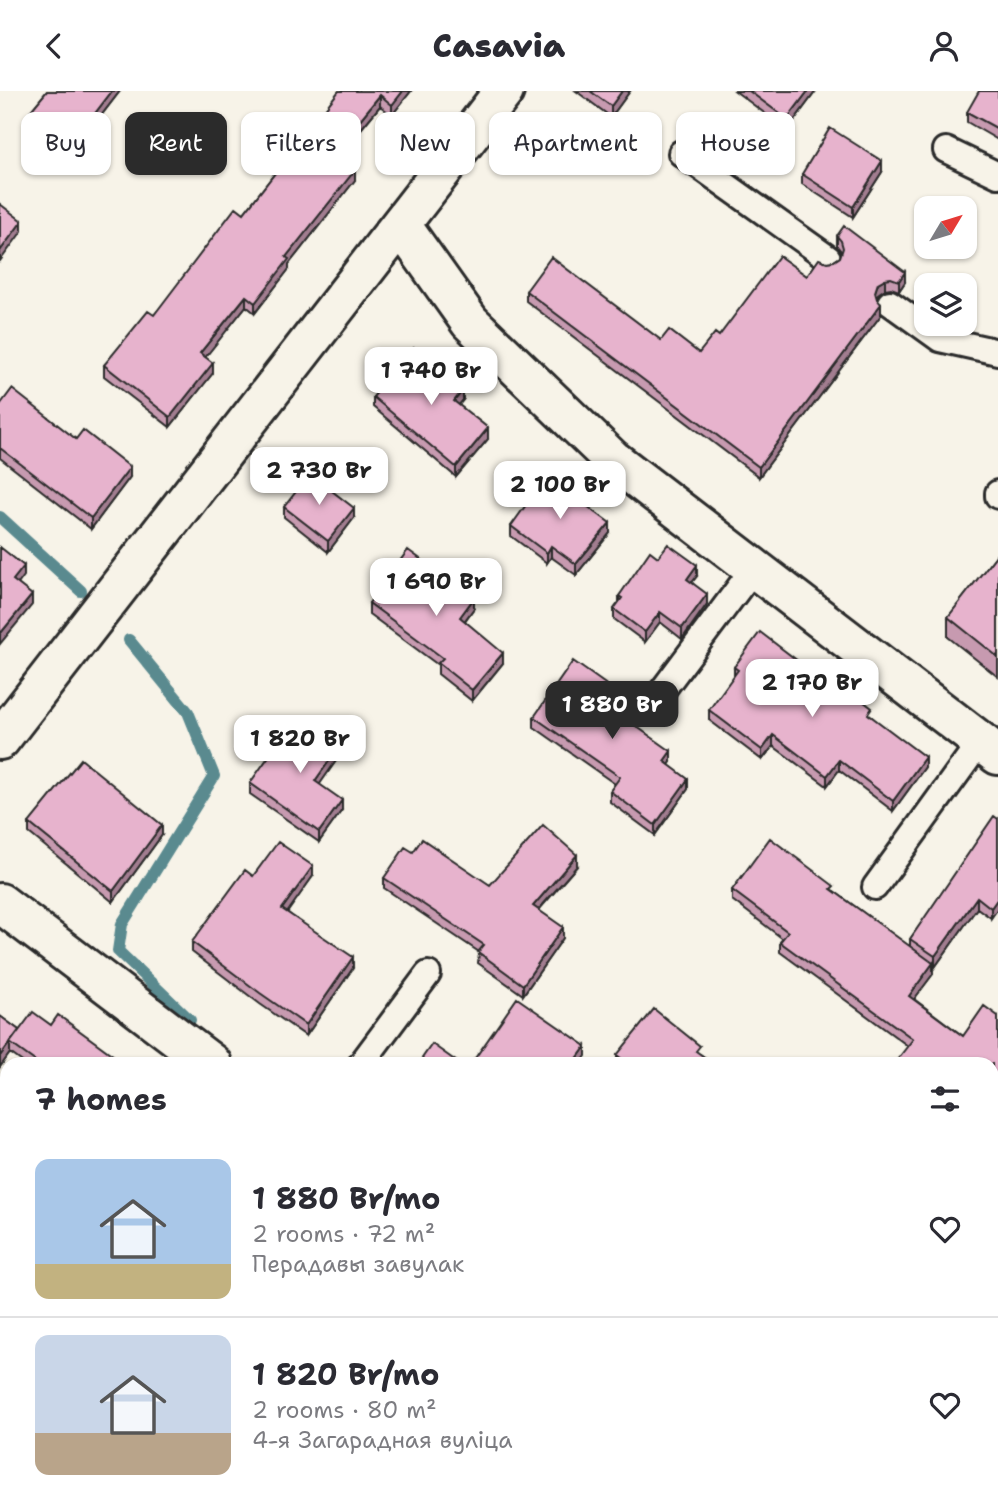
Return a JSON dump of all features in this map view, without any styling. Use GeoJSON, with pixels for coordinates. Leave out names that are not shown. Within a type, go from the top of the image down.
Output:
{"type":"FeatureCollection","features":[{"type":"Feature","properties":{"kind":"street"},"geometry":{"type":"LineString","coordinates":[[0,740],[504,91]]}},
{"type":"Feature","properties":{"kind":"street"},"geometry":{"type":"LineString","coordinates":[[401,225],[471,322],[612,459],[989,748]]}},
{"type":"Feature","properties":{"kind":"street"},"geometry":{"type":"LineString","coordinates":[[0,903],[203,1057]]}},
{"type":"Feature","properties":{"kind":"lane"},"geometry":{"type":"LineString","coordinates":[[946,150],[998,175]]}},
{"type":"Feature","properties":{"kind":"lane"},"geometry":{"type":"LineString","coordinates":[[712,175],[828,258]]}},
{"type":"Feature","properties":{"kind":"lane"},"geometry":{"type":"LineString","coordinates":[[890,303],[940,339],[998,352]]}},
{"type":"Feature","properties":{"kind":"lane"},"geometry":{"type":"LineString","coordinates":[[650,707],[754,568]]}},
{"type":"Feature","properties":{"kind":"lane"},"geometry":{"type":"LineString","coordinates":[[875,887],[989,748]]}},
{"type":"Feature","properties":{"kind":"lane"},"geometry":{"type":"LineString","coordinates":[[366,1057],[428,974]]}},
{"type":"Feature","properties":{"kind":"building"},"geometry":{"type":"Polygon","coordinates":[[[47,91],[112,91],[96,112],[30,112],[47,91]]]}},
{"type":"Feature","properties":{"kind":"building"},"geometry":{"type":"Polygon","coordinates":[[[339,91],[403,91],[392,105],[380,95],[361,118],[361,112],[323,112],[339,91]]]}},
{"type":"Feature","properties":{"kind":"building"},"geometry":{"type":"Polygon","coordinates":[[[590,91],[622,91],[611,106],[590,91]]]}},
{"type":"Feature","properties":{"kind":"building"},"geometry":{"type":"Polygon","coordinates":[[[749,91],[808,91],[792,112],[778,112],[749,91]]]}},
{"type":"Feature","properties":{"kind":"building"},"geometry":{"type":"Polygon","coordinates":[[[979,91],[998,91],[998,129],[967,112],[979,91]]]}},
{"type":"Feature","properties":{"kind":"building"},"geometry":{"type":"Polygon","coordinates":[[[830,128],[882,161],[853,207],[802,174],[830,128]]]}},
{"type":"Feature","properties":{"kind":"building"},"geometry":{"type":"Polygon","coordinates":[[[274,175],[351,175],[286,257],[289,259],[255,303],[246,296],[200,353],[213,363],[170,417],[104,365],[148,311],[154,315],[236,207],[244,213],[274,175]]]}},
{"type":"Feature","properties":{"kind":"building"},"geometry":{"type":"Polygon","coordinates":[[[0,204],[22,221],[0,251],[0,204]]]}},
{"type":"Feature","properties":{"kind":"building"},"geometry":{"type":"Polygon","coordinates":[[[844,226],[905,272],[899,281],[891,278],[878,283],[875,292],[881,304],[759,467],[526,291],[551,257],[661,340],[669,330],[699,353],[715,333],[719,336],[779,256],[807,276],[819,259],[827,262],[840,257],[843,248],[837,236],[844,226]]]}},
{"type":"Feature","properties":{"kind":"building"},"geometry":{"type":"Polygon","coordinates":[[[414,348],[463,390],[454,401],[488,428],[456,467],[373,397],[414,348]]]}},
{"type":"Feature","properties":{"kind":"building"},"geometry":{"type":"Polygon","coordinates":[[[12,389],[76,439],[83,430],[130,467],[91,518],[0,448],[0,405],[12,389]]]}},
{"type":"Feature","properties":{"kind":"building"},"geometry":{"type":"Polygon","coordinates":[[[310,474],[354,508],[328,541],[284,507],[310,474]]]}},
{"type":"Feature","properties":{"kind":"building"},"geometry":{"type":"Polygon","coordinates":[[[548,474],[585,500],[583,503],[610,523],[576,564],[551,546],[547,553],[511,526],[548,474]]]}},
{"type":"Feature","properties":{"kind":"building"},"geometry":{"type":"Polygon","coordinates":[[[668,544],[697,565],[687,579],[707,594],[682,628],[660,612],[645,632],[614,609],[622,598],[619,596],[650,551],[658,557],[668,544]]]}},
{"type":"Feature","properties":{"kind":"building"},"geometry":{"type":"Polygon","coordinates":[[[0,547],[24,566],[13,580],[32,595],[0,634],[0,547]]]}},
{"type":"Feature","properties":{"kind":"building"},"geometry":{"type":"Polygon","coordinates":[[[408,550],[474,598],[460,617],[503,653],[472,690],[438,663],[443,658],[369,603],[408,550]]]}},
{"type":"Feature","properties":{"kind":"building"},"geometry":{"type":"Polygon","coordinates":[[[998,553],[998,657],[948,617],[998,553]]]}},
{"type":"Feature","properties":{"kind":"building"},"geometry":{"type":"Polygon","coordinates":[[[760,632],[836,690],[841,684],[872,708],[868,714],[925,757],[893,801],[839,760],[827,776],[773,735],[762,750],[709,710],[738,670],[734,667],[760,632]]]}},
{"type":"Feature","properties":{"kind":"building"},"geometry":{"type":"Polygon","coordinates":[[[573,661],[625,698],[616,712],[671,751],[664,761],[688,779],[655,825],[610,791],[620,777],[534,717],[573,661]]]}},
{"type":"Feature","properties":{"kind":"building"},"geometry":{"type":"Polygon","coordinates":[[[296,718],[338,748],[315,781],[342,800],[319,832],[250,783],[296,718]]]}},
{"type":"Feature","properties":{"kind":"building"},"geometry":{"type":"Polygon","coordinates":[[[81,759],[162,825],[113,891],[29,823],[81,759]]]}},
{"type":"Feature","properties":{"kind":"building"},"geometry":{"type":"Polygon","coordinates":[[[994,816],[998,819],[998,898],[991,908],[977,897],[935,956],[910,939],[994,816]]]}},
{"type":"Feature","properties":{"kind":"building"},"geometry":{"type":"Polygon","coordinates":[[[543,825],[577,855],[533,906],[563,927],[523,985],[478,952],[484,945],[384,878],[405,847],[413,852],[422,839],[490,885],[543,825]]]}},
{"type":"Feature","properties":{"kind":"building"},"geometry":{"type":"Polygon","coordinates":[[[770,838],[834,886],[831,889],[933,963],[909,996],[963,1036],[984,1006],[998,1016],[998,1057],[899,1057],[913,1039],[780,942],[788,932],[732,890],[770,838]]]}},
{"type":"Feature","properties":{"kind":"building"},"geometry":{"type":"Polygon","coordinates":[[[278,842],[313,866],[282,909],[353,957],[306,1025],[192,942],[245,870],[253,876],[278,842]]]}},
{"type":"Feature","properties":{"kind":"building"},"geometry":{"type":"Polygon","coordinates":[[[517,998],[586,1046],[578,1057],[476,1057],[517,998]]]}},
{"type":"Feature","properties":{"kind":"building"},"geometry":{"type":"Polygon","coordinates":[[[654,1009],[700,1046],[696,1051],[704,1057],[619,1057],[617,1055],[654,1009]]]}},
{"type":"Feature","properties":{"kind":"building"},"geometry":{"type":"Polygon","coordinates":[[[33,1012],[51,1025],[58,1015],[115,1057],[29,1057],[10,1043],[33,1012]]]}},
{"type":"Feature","properties":{"kind":"building"},"geometry":{"type":"Polygon","coordinates":[[[0,1016],[19,1030],[0,1056],[0,1016]]]}},
{"type":"Feature","properties":{"kind":"building"},"geometry":{"type":"Polygon","coordinates":[[[432,1044],[450,1057],[423,1057],[432,1044]]]}},
{"type":"Feature","properties":{"kind":"waterway"},"geometry":{"type":"LineString","coordinates":[[0,517],[81,591]]}},
{"type":"Feature","properties":{"kind":"waterway"},"geometry":{"type":"LineString","coordinates":[[129,640],[188,712],[214,776],[122,924],[118,951],[190,1020]]}}]}
